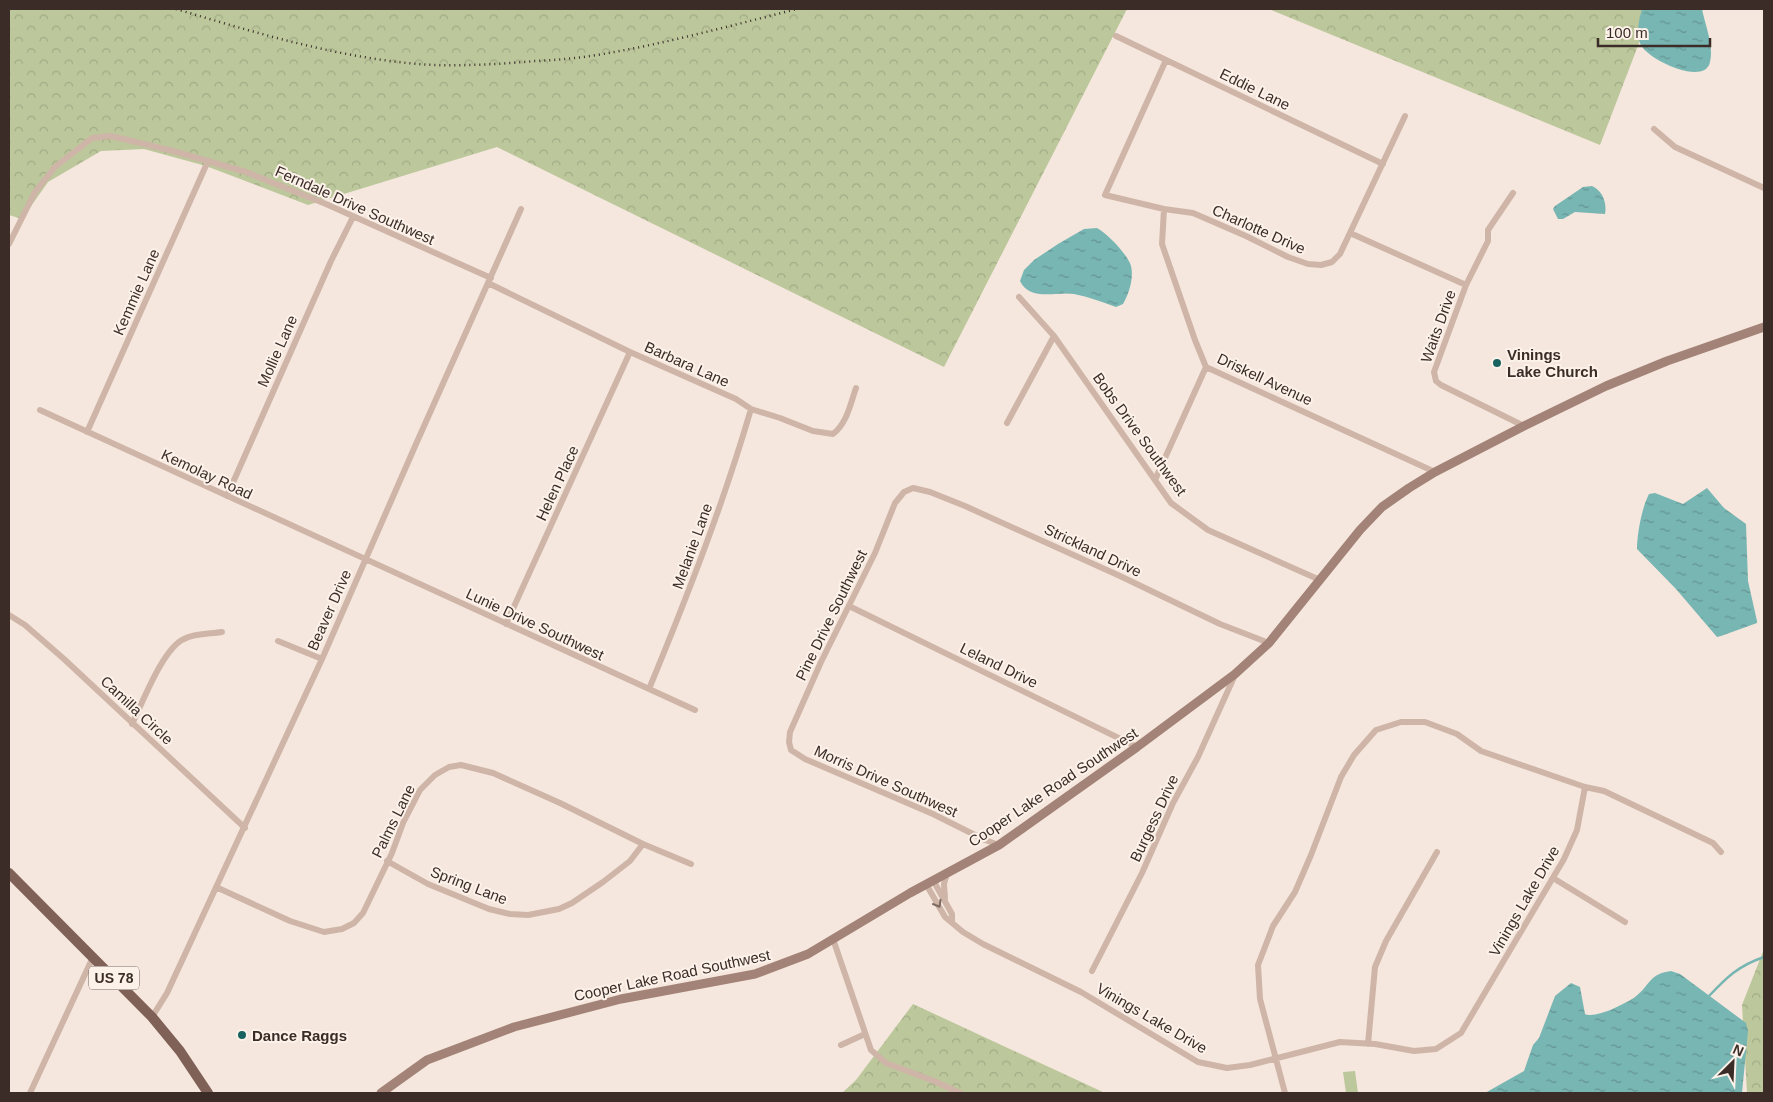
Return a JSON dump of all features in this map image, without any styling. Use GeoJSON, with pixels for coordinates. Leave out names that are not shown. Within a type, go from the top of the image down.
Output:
{"type":"FeatureCollection","features":[{"type":"Feature","properties":{"kind":"main road","name":"US 78"},"geometry":{"type":"LineString","coordinates":[[9,873],[152,1017],[180,1051],[208,1093]]}},
{"type":"Feature","properties":{"kind":"street","name":"Eddie Lane"},"geometry":{"type":"LineString","coordinates":[[1116,36],[1383,164]]}},
{"type":"Feature","properties":{"kind":"street","name":"Charlotte Drive"},"geometry":{"type":"LineString","coordinates":[[1166,60],[1105,195],[1164,209],[1193,213],[1288,257],[1308,264],[1321,265],[1332,262],[1340,254],[1405,116]]}},
{"type":"Feature","properties":{"kind":"street"},"geometry":{"type":"LineString","coordinates":[[1654,129],[1675,147],[1764,188]]}},
{"type":"Feature","properties":{"kind":"street","name":"Ferndale Drive Southwest"},"geometry":{"type":"LineString","coordinates":[[9,244],[26,208],[43,179],[66,157],[92,138],[110,136],[132,140],[246,172],[299,192],[490,280]]}},
{"type":"Feature","properties":{"kind":"street","name":"Kemmie Lane"},"geometry":{"type":"LineString","coordinates":[[86,432],[208,161]]}},
{"type":"Feature","properties":{"kind":"street","name":"Waits Drive"},"geometry":{"type":"LineString","coordinates":[[1513,193],[1488,230],[1488,241],[1466,286],[1434,372],[1436,381],[1447,389],[1524,426]]}},
{"type":"Feature","properties":{"kind":"street","name":"Beaver Drive"},"geometry":{"type":"LineString","coordinates":[[152,1017],[167,993],[245,828],[322,659],[521,209]]}},
{"type":"Feature","properties":{"kind":"street","name":"Driskell Avenue"},"geometry":{"type":"LineString","coordinates":[[1164,209],[1162,244],[1194,340],[1206,367],[1435,472]]}},
{"type":"Feature","properties":{"kind":"street","name":"Mollie Lane"},"geometry":{"type":"LineString","coordinates":[[227,496],[331,261],[353,217]]}},
{"type":"Feature","properties":{"kind":"street"},"geometry":{"type":"LineString","coordinates":[[1350,233],[1466,286]]}},
{"type":"Feature","properties":{"kind":"street","name":"Barbara Lane"},"geometry":{"type":"LineString","coordinates":[[490,280],[630,352],[736,398],[751,409],[813,431],[833,434],[839,429],[844,422],[856,388]]}},
{"type":"Feature","properties":{"kind":"street","name":"Bobs Drive Southwest"},"geometry":{"type":"LineString","coordinates":[[1019,297],[1054,336],[1171,503],[1208,530],[1320,580]]}},
{"type":"Feature","properties":{"kind":"street","name":"Cooper Lake Road Southwest"},"geometry":{"type":"LineString","coordinates":[[383,1093],[427,1060],[514,1027],[621,999],[755,974],[808,954],[930,882],[998,845],[1137,747],[1236,674],[1269,643],[1360,530],[1382,507],[1435,472],[1606,386],[1667,361],[1764,327]]}},
{"type":"Feature","properties":{"kind":"street"},"geometry":{"type":"LineString","coordinates":[[1007,423],[1054,336]]}},
{"type":"Feature","properties":{"kind":"street","name":"Helen Place"},"geometry":{"type":"LineString","coordinates":[[506,624],[630,352]]}},
{"type":"Feature","properties":{"kind":"street"},"geometry":{"type":"LineString","coordinates":[[1155,480],[1206,367]]}},
{"type":"Feature","properties":{"kind":"street","name":"Melanie Lane"},"geometry":{"type":"LineString","coordinates":[[649,689],[705,549],[751,409]]}},
{"type":"Feature","properties":{"kind":"street","name":"Kemolay Road"},"geometry":{"type":"LineString","coordinates":[[40,410],[365,560]]}},
{"type":"Feature","properties":{"kind":"street","name":"Strickland Drive"},"geometry":{"type":"LineString","coordinates":[[904,492],[913,488],[930,492],[965,506],[1120,576],[1220,624],[1269,643]]}},
{"type":"Feature","properties":{"kind":"street","name":"Pine Drive Southwest"},"geometry":{"type":"LineString","coordinates":[[791,750],[789,742],[790,732],[821,662],[875,553],[896,503],[904,492]]}},
{"type":"Feature","properties":{"kind":"street","name":"Lunie Drive Southwest"},"geometry":{"type":"LineString","coordinates":[[365,560],[696,710]]}},
{"type":"Feature","properties":{"kind":"street","name":"Leland Drive"},"geometry":{"type":"LineString","coordinates":[[849,606],[1137,747]]}},
{"type":"Feature","properties":{"kind":"street","name":"Camilla Circle"},"geometry":{"type":"LineString","coordinates":[[9,615],[64,659],[245,828]]}},
{"type":"Feature","properties":{"kind":"street"},"geometry":{"type":"LineString","coordinates":[[132,724],[161,664],[175,645],[182,639],[192,636],[222,632]]}},
{"type":"Feature","properties":{"kind":"street"},"geometry":{"type":"LineString","coordinates":[[278,641],[322,659]]}},
{"type":"Feature","properties":{"kind":"street","name":"Burgess Drive"},"geometry":{"type":"LineString","coordinates":[[1092,971],[1142,873],[1173,803],[1198,757],[1236,674]]}},
{"type":"Feature","properties":{"kind":"street"},"geometry":{"type":"LineString","coordinates":[[1285,1093],[1260,999],[1258,965],[1273,926],[1295,892],[1312,855],[1341,777],[1354,755],[1376,730],[1401,722],[1425,722],[1445,728],[1481,750],[1586,787],[1604,791],[1713,843],[1721,852]]}},
{"type":"Feature","properties":{"kind":"street","name":"Morris Drive Southwest"},"geometry":{"type":"LineString","coordinates":[[791,750],[805,759],[924,810],[998,845]]}},
{"type":"Feature","properties":{"kind":"street","name":"Palms Lane"},"geometry":{"type":"LineString","coordinates":[[216,887],[290,921],[324,932],[342,929],[354,923],[363,913],[403,823],[420,790],[435,775],[449,767],[461,765],[493,773],[560,803],[643,844],[691,864]]}},
{"type":"Feature","properties":{"kind":"street","name":"Vinings Lake Drive"},"geometry":{"type":"LineString","coordinates":[[930,882],[945,917],[963,932],[983,944],[1081,992],[1198,1062],[1227,1068],[1340,1042],[1368,1044],[1414,1052],[1436,1049],[1461,1033],[1564,859],[1577,830],[1586,787]]}},
{"type":"Feature","properties":{"kind":"street","name":"Spring Lane"},"geometry":{"type":"LineString","coordinates":[[387,862],[428,884],[489,909],[510,914],[528,915],[572,903],[630,861],[643,844]]}},
{"type":"Feature","properties":{"kind":"street"},"geometry":{"type":"LineString","coordinates":[[1368,1044],[1375,967],[1380,954],[1437,852]]}},
{"type":"Feature","properties":{"kind":"street"},"geometry":{"type":"LineString","coordinates":[[946,904],[944,884],[947,873]]}},
{"type":"Feature","properties":{"kind":"street"},"geometry":{"type":"LineString","coordinates":[[1553,878],[1625,922]]}},
{"type":"Feature","properties":{"kind":"street"},"geometry":{"type":"LineString","coordinates":[[930,882],[952,914],[952,921]]}},
{"type":"Feature","properties":{"kind":"street"},"geometry":{"type":"LineString","coordinates":[[833,939],[871,1050],[886,1063],[960,1093]]}},
{"type":"Feature","properties":{"kind":"street"},"geometry":{"type":"LineString","coordinates":[[30,1093],[93,957]]}},
{"type":"Feature","properties":{"kind":"street"},"geometry":{"type":"LineString","coordinates":[[841,1045],[865,1034]]}},
{"type":"Feature","properties":{"kind":"green space"},"geometry":{"type":"Polygon","coordinates":[[[9,9],[1127,9],[944,367],[497,147],[308,205],[206,166],[144,149],[101,151],[48,182],[22,219],[9,215],[9,9]]]}},
{"type":"Feature","properties":{"kind":"green space"},"geometry":{"type":"Polygon","coordinates":[[[1269,9],[1652,9],[1600,145],[1269,9]]]}},
{"type":"Feature","properties":{"kind":"green space"},"geometry":{"type":"Polygon","coordinates":[[[1764,949],[1764,1093],[1747,1093],[1742,1005],[1764,949]]]}},
{"type":"Feature","properties":{"kind":"green space"},"geometry":{"type":"Polygon","coordinates":[[[913,1004],[1105,1093],[842,1093],[856,1080],[913,1004]]]}},
{"type":"Feature","properties":{"kind":"green space"},"geometry":{"type":"Polygon","coordinates":[[[1355,1071],[1358,1093],[1346,1093],[1343,1072],[1355,1071]]]}},
{"type":"Feature","properties":{"kind":"water"},"geometry":{"type":"Polygon","coordinates":[[[1642,9],[1702,9],[1711,49],[1710,62],[1706,69],[1698,72],[1675,68],[1663,63],[1644,49],[1638,34],[1642,9]]]}},
{"type":"Feature","properties":{"kind":"water"},"geometry":{"type":"Polygon","coordinates":[[[1592,186],[1599,191],[1603,198],[1605,214],[1575,212],[1563,219],[1558,219],[1553,209],[1555,206],[1583,187],[1592,186]]]}},
{"type":"Feature","properties":{"kind":"water"},"geometry":{"type":"Polygon","coordinates":[[[1097,228],[1117,245],[1131,266],[1130,286],[1123,304],[1116,307],[1090,298],[1067,293],[1037,294],[1024,287],[1020,281],[1024,270],[1034,260],[1084,229],[1097,228]]]}},
{"type":"Feature","properties":{"kind":"water"},"geometry":{"type":"Polygon","coordinates":[[[1707,488],[1724,508],[1746,524],[1748,581],[1757,621],[1757,623],[1717,637],[1676,589],[1637,549],[1640,521],[1649,494],[1655,493],[1683,504],[1707,488]]]}},
{"type":"Feature","properties":{"kind":"water"},"geometry":{"type":"Polygon","coordinates":[[[1671,971],[1680,974],[1746,1023],[1748,1031],[1742,1093],[1485,1093],[1524,1071],[1533,1045],[1539,1038],[1555,996],[1571,983],[1580,987],[1585,1014],[1590,1015],[1610,1010],[1630,1000],[1640,993],[1654,977],[1671,971]]]}},
{"type":"Feature","properties":{"kind":"waterway"},"geometry":{"type":"LineString","coordinates":[[1709,996],[1734,973],[1747,964],[1764,957]]}},
{"type":"Feature","properties":{"kind":"railway"},"geometry":{"type":"LineString","coordinates":[[176,9],[335,52],[368,58],[433,65],[510,63],[561,59],[627,50],[797,9]]}},
{"type":"Feature","properties":{"kind":"place","name":"Vinings Lake Church"},"geometry":{"type":"Point","coordinates":[1497,363]}},
{"type":"Feature","properties":{"kind":"place","name":"Dance Raggs"},"geometry":{"type":"Point","coordinates":[242,1035]}}]}
